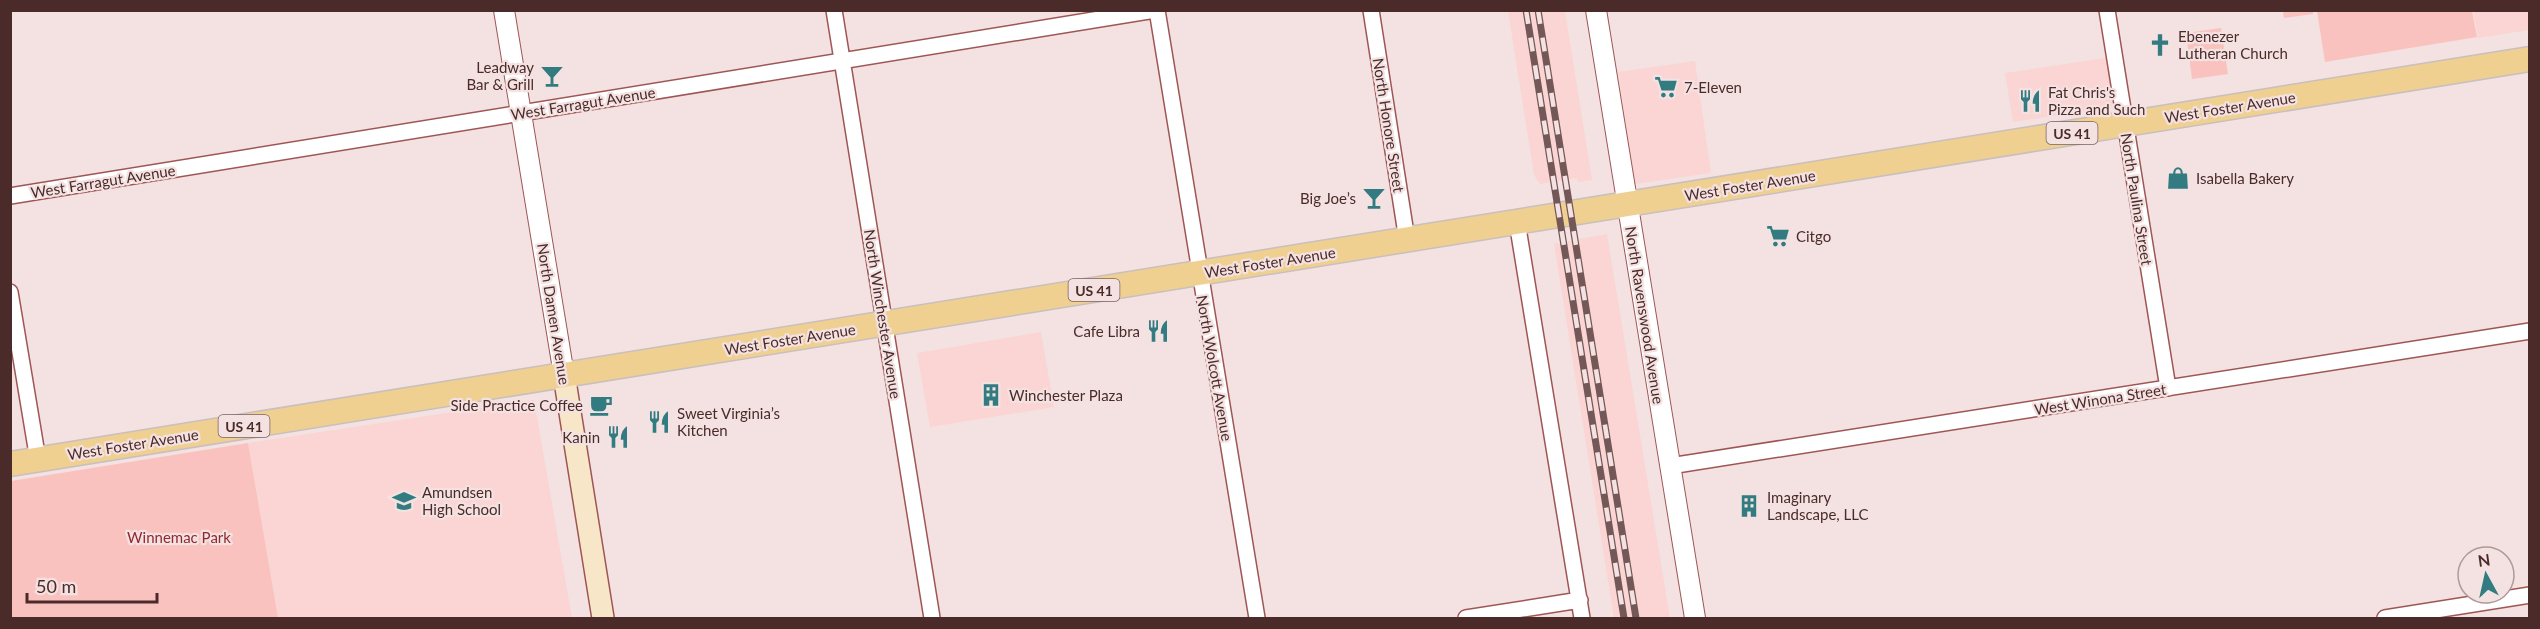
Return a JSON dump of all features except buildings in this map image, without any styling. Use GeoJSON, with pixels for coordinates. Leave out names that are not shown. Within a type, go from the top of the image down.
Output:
{"type":"FeatureCollection","features":[{"type":"Feature","properties":{"kind":"main road","name":"West Foster Avenue"},"geometry":{"type":"LineString","coordinates":[[10,464],[2529,59]]}},
{"type":"Feature","properties":{"kind":"main road","name":"North Damen Avenue"},"geometry":{"type":"LineString","coordinates":[[564,375],[603,618]]}},
{"type":"Feature","properties":{"kind":"street","name":"North Damen Avenue"},"geometry":{"type":"LineString","coordinates":[[504,10],[564,375]]}},
{"type":"Feature","properties":{"kind":"street","name":"North Winchester Avenue"},"geometry":{"type":"LineString","coordinates":[[834,10],[932,618]]}},
{"type":"Feature","properties":{"kind":"street","name":"West Farragut Avenue"},"geometry":{"type":"LineString","coordinates":[[10,196],[1156,10]]}},
{"type":"Feature","properties":{"kind":"street","name":"North Wolcott Avenue"},"geometry":{"type":"LineString","coordinates":[[1156,10],[1257,618]]}},
{"type":"Feature","properties":{"kind":"street","name":"North Honore Street"},"geometry":{"type":"LineString","coordinates":[[1371,10],[1407,240]]}},
{"type":"Feature","properties":{"kind":"street","name":"North Ravenswood Avenue"},"geometry":{"type":"LineString","coordinates":[[1596,10],[1695,618]]}},
{"type":"Feature","properties":{"kind":"street","name":"North Paulina Street"},"geometry":{"type":"LineString","coordinates":[[2107,10],[2168,388]]}},
{"type":"Feature","properties":{"kind":"street"},"geometry":{"type":"LineString","coordinates":[[1517,222],[1582,618]]}},
{"type":"Feature","properties":{"kind":"street"},"geometry":{"type":"LineString","coordinates":[[10,292],[38,460]]}},
{"type":"Feature","properties":{"kind":"street","name":"West Winona Street"},"geometry":{"type":"LineString","coordinates":[[1670,466],[2529,331]]}},
{"type":"Feature","properties":{"kind":"street"},"geometry":{"type":"LineString","coordinates":[[2385,618],[2529,595]]}},
{"type":"Feature","properties":{"kind":"street"},"geometry":{"type":"LineString","coordinates":[[1466,618],[1580,600]]}},
{"type":"Feature","properties":{"kind":"shaded area"},"geometry":{"type":"Polygon","coordinates":[[[1508,11],[1565,11],[1592,180],[1578,182],[1577,178],[1540,184],[1534,175],[1508,11]]]}},
{"type":"Feature","properties":{"kind":"shaded area"},"geometry":{"type":"Polygon","coordinates":[[[2473,11],[2529,11],[2529,30],[2478,38],[2473,11]]]}},
{"type":"Feature","properties":{"kind":"shaded area"},"geometry":{"type":"Polygon","coordinates":[[[2112,57],[2120,106],[2013,122],[2005,73],[2112,57]]]}},
{"type":"Feature","properties":{"kind":"shaded area"},"geometry":{"type":"Polygon","coordinates":[[[1695,61],[1711,173],[1635,184],[1618,72],[1695,61]]]}},
{"type":"Feature","properties":{"kind":"shaded area"},"geometry":{"type":"Polygon","coordinates":[[[1607,234],[1670,618],[1614,618],[1554,244],[1607,234]]]}},
{"type":"Feature","properties":{"kind":"shaded area","name":"Winchester Plaza"},"geometry":{"type":"Polygon","coordinates":[[[1041,332],[1054,407],[930,427],[917,353],[1041,332]]]}},
{"type":"Feature","properties":{"kind":"shaded area","name":"Amundsen High School"},"geometry":{"type":"Polygon","coordinates":[[[534,400],[572,618],[277,618],[248,443],[534,400]]]}},
{"type":"Feature","properties":{"kind":"green space"},"geometry":{"type":"Polygon","coordinates":[[[2283,11],[2313,11],[2313,14],[2284,18],[2283,11]]]}},
{"type":"Feature","properties":{"kind":"green space"},"geometry":{"type":"Polygon","coordinates":[[[2317,11],[2472,11],[2477,37],[2325,62],[2317,11]]]}},
{"type":"Feature","properties":{"kind":"green space"},"geometry":{"type":"Polygon","coordinates":[[[2221,28],[2228,74],[2192,79],[2186,33],[2221,28]]]}},
{"type":"Feature","properties":{"kind":"green space","name":"Winnemac Park"},"geometry":{"type":"Polygon","coordinates":[[[248,443],[278,618],[11,618],[11,481],[248,443]]]}},
{"type":"Feature","properties":{"kind":"railway"},"geometry":{"type":"LineString","coordinates":[[1526,10],[1624,618]]}},
{"type":"Feature","properties":{"kind":"railway"},"geometry":{"type":"LineString","coordinates":[[1538,10],[1636,618]]}},
{"type":"Feature","properties":{"kind":"place","name":"Ebenezer Lutheran Church"},"geometry":{"type":"Point","coordinates":[2160,45]}},
{"type":"Feature","properties":{"kind":"place","name":"Leadway Bar & Grill"},"geometry":{"type":"Point","coordinates":[552,76]}},
{"type":"Feature","properties":{"kind":"place","name":"7-Eleven"},"geometry":{"type":"Point","coordinates":[1666,87]}},
{"type":"Feature","properties":{"kind":"place","name":"Fat Chris's Pizza and Such"},"geometry":{"type":"Point","coordinates":[2030,101]}},
{"type":"Feature","properties":{"kind":"place","name":"Isabella Bakery"},"geometry":{"type":"Point","coordinates":[2178,178]}},
{"type":"Feature","properties":{"kind":"place","name":"Big Joe’s"},"geometry":{"type":"Point","coordinates":[1374,198]}},
{"type":"Feature","properties":{"kind":"place","name":"Citgo"},"geometry":{"type":"Point","coordinates":[1778,236]}},
{"type":"Feature","properties":{"kind":"place","name":"Cafe Libra"},"geometry":{"type":"Point","coordinates":[1158,331]}},
{"type":"Feature","properties":{"kind":"place","name":"Winchester Plaza"},"geometry":{"type":"Point","coordinates":[991,395]}},
{"type":"Feature","properties":{"kind":"place","name":"Side Practice Coffee"},"geometry":{"type":"Point","coordinates":[601,405]}},
{"type":"Feature","properties":{"kind":"place","name":"Sweet Virginia’s Kitchen"},"geometry":{"type":"Point","coordinates":[659,422]}},
{"type":"Feature","properties":{"kind":"place","name":"Kanin"},"geometry":{"type":"Point","coordinates":[618,437]}},
{"type":"Feature","properties":{"kind":"place","name":"Amundsen High School"},"geometry":{"type":"Point","coordinates":[404,501]}},
{"type":"Feature","properties":{"kind":"place","name":"Imaginary Landscape, LLC"},"geometry":{"type":"Point","coordinates":[1749,506]}}]}
